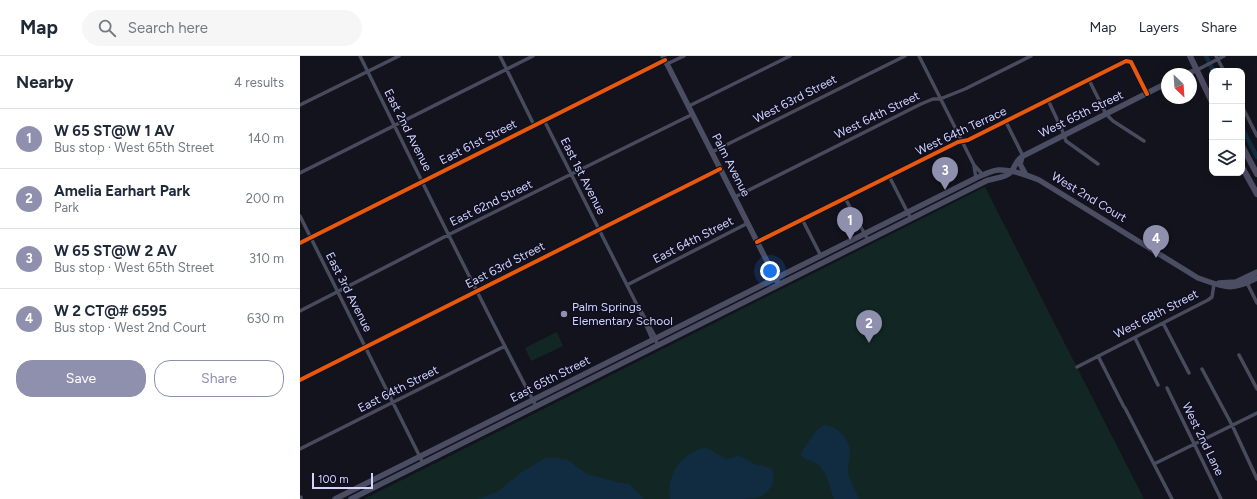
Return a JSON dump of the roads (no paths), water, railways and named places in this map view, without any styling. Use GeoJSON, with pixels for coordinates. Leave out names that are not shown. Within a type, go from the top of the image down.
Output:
{"type":"FeatureCollection","features":[{"type":"Feature","properties":{"kind":"main road"},"geometry":{"type":"LineString","coordinates":[[1190,56],[1196,68]]}},
{"type":"Feature","properties":{"kind":"main road","name":"Palm Avenue"},"geometry":{"type":"LineString","coordinates":[[665,60],[779,285]]}},
{"type":"Feature","properties":{"kind":"main road"},"geometry":{"type":"LineString","coordinates":[[1197,70],[1209,96]]}},
{"type":"Feature","properties":{"kind":"main road","name":"West 65th Street"},"geometry":{"type":"LineString","coordinates":[[1011,172],[1015,163],[1023,156],[1161,86]]}},
{"type":"Feature","properties":{"kind":"main road"},"geometry":{"type":"LineString","coordinates":[[1245,152],[1257,174]]}},
{"type":"Feature","properties":{"kind":"main road"},"geometry":{"type":"LineString","coordinates":[[1023,156],[1020,164],[1026,175]]}},
{"type":"Feature","properties":{"kind":"main road"},"geometry":{"type":"LineString","coordinates":[[776,278],[976,178],[999,170],[1011,172]]}},
{"type":"Feature","properties":{"kind":"main road"},"geometry":{"type":"LineString","coordinates":[[779,285],[986,181],[1011,172]]}},
{"type":"Feature","properties":{"kind":"main road","name":"West 2nd Court"},"geometry":{"type":"LineString","coordinates":[[1011,172],[1026,175],[1039,180],[1198,278],[1214,284]]}},
{"type":"Feature","properties":{"kind":"main road"},"geometry":{"type":"LineString","coordinates":[[1245,172],[1257,194]]}},
{"type":"Feature","properties":{"kind":"main road"},"geometry":{"type":"LineString","coordinates":[[1214,284],[1236,282],[1257,272]]}},
{"type":"Feature","properties":{"kind":"main road","name":"East 65th Street"},"geometry":{"type":"LineString","coordinates":[[335,499],[776,278]]}},
{"type":"Feature","properties":{"kind":"main road"},"geometry":{"type":"LineString","coordinates":[[1214,284],[1227,288],[1239,286],[1257,278]]}},
{"type":"Feature","properties":{"kind":"main road","name":"East 65th Street"},"geometry":{"type":"LineString","coordinates":[[351,499],[779,285]]}},
{"type":"Feature","properties":{"kind":"street","name":"East 2nd Avenue"},"geometry":{"type":"LineString","coordinates":[[360,56],[448,235],[536,406]]}},
{"type":"Feature","properties":{"kind":"street"},"geometry":{"type":"LineString","coordinates":[[300,105],[398,56]]}},
{"type":"Feature","properties":{"kind":"street"},"geometry":{"type":"LineString","coordinates":[[500,56],[534,125]]}},
{"type":"Feature","properties":{"kind":"street"},"geometry":{"type":"LineString","coordinates":[[300,173],[533,56]]}},
{"type":"Feature","properties":{"kind":"street","name":"East 61st Street"},"geometry":{"type":"LineString","coordinates":[[300,243],[665,60],[684,56]]}},
{"type":"Feature","properties":{"kind":"street"},"geometry":{"type":"LineString","coordinates":[[689,106],[790,56]]}},
{"type":"Feature","properties":{"kind":"street","name":"West 63rd Street"},"geometry":{"type":"LineString","coordinates":[[712,152],[904,56]]}},
{"type":"Feature","properties":{"kind":"street"},"geometry":{"type":"LineString","coordinates":[[918,56],[963,141],[974,165],[976,178]]}},
{"type":"Feature","properties":{"kind":"street","name":"West 64th Street"},"geometry":{"type":"LineString","coordinates":[[735,197],[921,104],[932,99],[940,99],[964,89],[1031,56]]}},
{"type":"Feature","properties":{"kind":"street"},"geometry":{"type":"LineString","coordinates":[[1197,70],[1217,57],[1224,56]]}},
{"type":"Feature","properties":{"kind":"street"},"geometry":{"type":"LineString","coordinates":[[1217,57],[1222,68]]}},
{"type":"Feature","properties":{"kind":"street","name":"West 64th Terrace"},"geometry":{"type":"LineString","coordinates":[[757,242],[958,142],[968,140],[1006,122],[1126,61],[1131,62],[1147,94]]}},
{"type":"Feature","properties":{"kind":"street"},"geometry":{"type":"LineString","coordinates":[[1089,80],[1106,114],[1113,121],[1144,141]]}},
{"type":"Feature","properties":{"kind":"street"},"geometry":{"type":"LineString","coordinates":[[1048,100],[1066,141],[1098,164]]}},
{"type":"Feature","properties":{"kind":"street"},"geometry":{"type":"LineString","coordinates":[[1245,112],[1257,136]]}},
{"type":"Feature","properties":{"kind":"street","name":"East 62nd Street"},"geometry":{"type":"LineString","coordinates":[[300,311],[448,235],[693,114]]}},
{"type":"Feature","properties":{"kind":"street","name":"East 1st Avenue"},"geometry":{"type":"LineString","coordinates":[[544,120],[657,346]]}},
{"type":"Feature","properties":{"kind":"street"},"geometry":{"type":"LineString","coordinates":[[1006,122],[1023,156]]}},
{"type":"Feature","properties":{"kind":"street"},"geometry":{"type":"LineString","coordinates":[[974,165],[983,175]]}},
{"type":"Feature","properties":{"kind":"street","name":"East 63rd Street"},"geometry":{"type":"LineString","coordinates":[[300,380],[720,168]]}},
{"type":"Feature","properties":{"kind":"street"},"geometry":{"type":"LineString","coordinates":[[889,176],[911,219]]}},
{"type":"Feature","properties":{"kind":"street"},"geometry":{"type":"LineString","coordinates":[[845,198],[868,240]]}},
{"type":"Feature","properties":{"kind":"street","name":"East 3rd Avenue"},"geometry":{"type":"LineString","coordinates":[[300,216],[423,463]]}},
{"type":"Feature","properties":{"kind":"street"},"geometry":{"type":"LineString","coordinates":[[802,220],[821,256]]}},
{"type":"Feature","properties":{"kind":"street","name":"East 64th Street"},"geometry":{"type":"LineString","coordinates":[[626,285],[748,223]]}},
{"type":"Feature","properties":{"kind":"street"},"geometry":{"type":"LineString","coordinates":[[1247,283],[1257,303]]}},
{"type":"Feature","properties":{"kind":"street","name":"West 68th Street"},"geometry":{"type":"LineString","coordinates":[[1077,367],[1208,300],[1212,297],[1214,284]]}},
{"type":"Feature","properties":{"kind":"street"},"geometry":{"type":"LineString","coordinates":[[1163,323],[1189,373]]}},
{"type":"Feature","properties":{"kind":"street"},"geometry":{"type":"LineString","coordinates":[[1135,338],[1158,385]]}},
{"type":"Feature","properties":{"kind":"street","name":"East 64th Street"},"geometry":{"type":"LineString","coordinates":[[300,449],[505,346]]}},
{"type":"Feature","properties":{"kind":"street"},"geometry":{"type":"LineString","coordinates":[[1239,355],[1257,389]]}},
{"type":"Feature","properties":{"kind":"street"},"geometry":{"type":"LineString","coordinates":[[1098,356],[1172,499]]}},
{"type":"Feature","properties":{"kind":"street"},"geometry":{"type":"LineString","coordinates":[[1202,370],[1232,425],[1257,479]]}},
{"type":"Feature","properties":{"kind":"street","name":"West 2nd Lane"},"geometry":{"type":"LineString","coordinates":[[1167,388],[1221,498]]}},
{"type":"Feature","properties":{"kind":"street"},"geometry":{"type":"LineString","coordinates":[[1154,464],[1257,413]]}},
{"type":"Feature","properties":{"kind":"water"},"geometry":{"type":"Polygon","coordinates":[[[824,425],[834,427],[848,442],[850,452],[848,473],[859,499],[834,499],[828,480],[820,467],[801,455],[802,451],[816,431],[824,425]]]}},
{"type":"Feature","properties":{"kind":"water"},"geometry":{"type":"Polygon","coordinates":[[[704,448],[709,449],[726,459],[739,456],[755,464],[771,468],[774,478],[769,490],[756,498],[670,499],[670,482],[677,467],[688,455],[704,448]]]}},
{"type":"Feature","properties":{"kind":"water"},"geometry":{"type":"Polygon","coordinates":[[[545,458],[568,460],[587,474],[629,484],[644,499],[477,499],[497,492],[523,471],[545,458]]]}},
{"type":"Feature","properties":{"kind":"waterway"},"geometry":{"type":"LineString","coordinates":[[1206,56],[1212,68]]}},
{"type":"Feature","properties":{"kind":"waterway"},"geometry":{"type":"LineString","coordinates":[[1245,134],[1257,157]]}},
{"type":"Feature","properties":{"kind":"place","name":"W 65 ST@W 2 AV"},"geometry":{"type":"Point","coordinates":[945,190]}},
{"type":"Feature","properties":{"kind":"place","name":"W 65 ST@W 1 AV"},"geometry":{"type":"Point","coordinates":[850,240]}},
{"type":"Feature","properties":{"kind":"place","name":"W 2 CT@# 6595"},"geometry":{"type":"Point","coordinates":[1156,258]}},
{"type":"Feature","properties":{"kind":"place","name":"Palm Springs Elementary School"},"geometry":{"type":"Point","coordinates":[564,314]}},
{"type":"Feature","properties":{"kind":"place","name":"Amelia Earhart Park"},"geometry":{"type":"Point","coordinates":[869,343]}}]}
